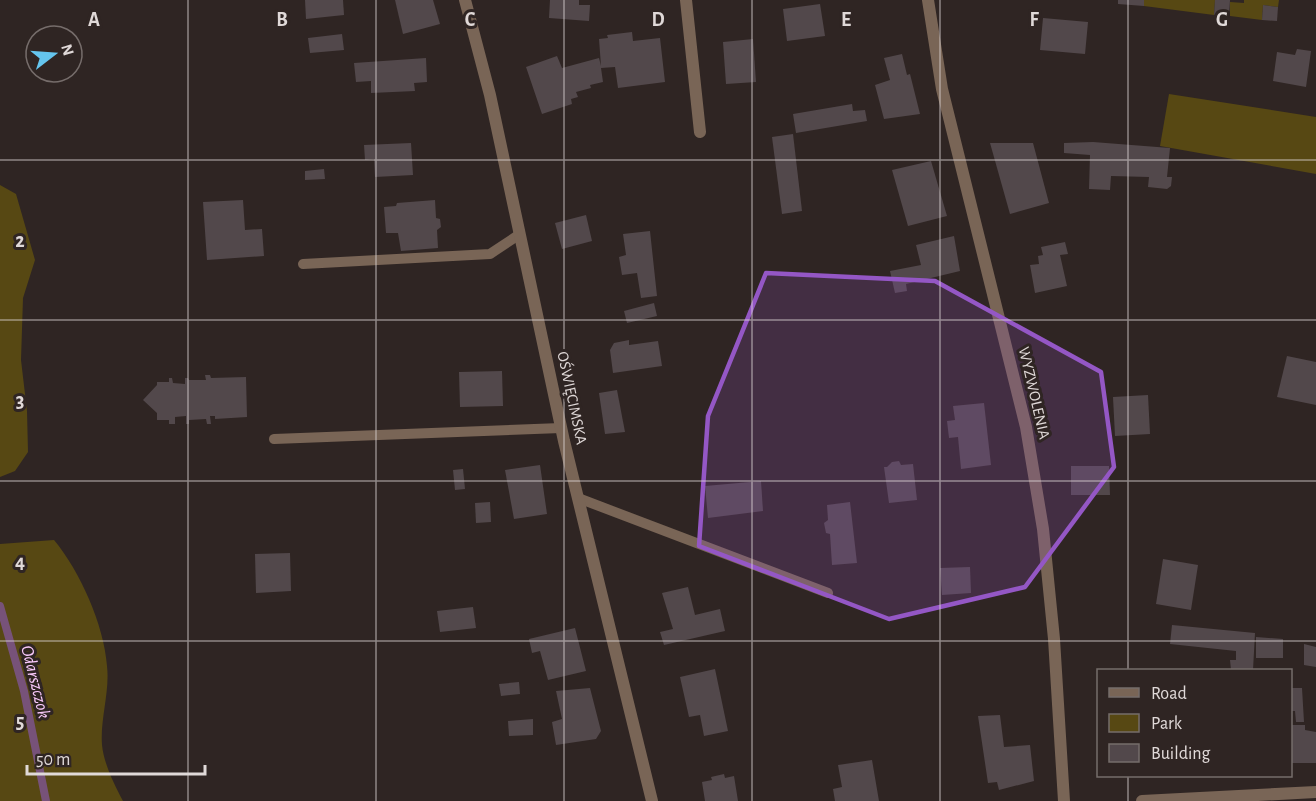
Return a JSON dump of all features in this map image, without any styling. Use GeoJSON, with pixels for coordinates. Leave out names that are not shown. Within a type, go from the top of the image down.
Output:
{"type":"FeatureCollection","features":[{"type":"Feature","properties":{"kind":"street","name":"OŚWIĘCIMSKA"},"geometry":{"type":"LineString","coordinates":[[465,0],[490,95],[561,429],[652,801]]}},
{"type":"Feature","properties":{"kind":"street"},"geometry":{"type":"LineString","coordinates":[[686,0],[700,132]]}},
{"type":"Feature","properties":{"kind":"street","name":"WYZWOLENIA"},"geometry":{"type":"LineString","coordinates":[[928,0],[942,89],[1026,427],[1039,506],[1054,639],[1064,801]]}},
{"type":"Feature","properties":{"kind":"street"},"geometry":{"type":"LineString","coordinates":[[1142,801],[1316,792]]}},
{"type":"Feature","properties":{"kind":"lane"},"geometry":{"type":"LineString","coordinates":[[303,264],[490,254],[520,234]]}},
{"type":"Feature","properties":{"kind":"lane"},"geometry":{"type":"LineString","coordinates":[[274,439],[561,429]]}},
{"type":"Feature","properties":{"kind":"lane"},"geometry":{"type":"LineString","coordinates":[[578,498],[828,593]]}},
{"type":"Feature","properties":{"kind":"highlighted area"},"geometry":{"type":"Polygon","coordinates":[[[766,273],[935,281],[1101,372],[1114,467],[1025,587],[889,619],[699,546],[708,416],[766,273]]]}},
{"type":"Feature","properties":{"kind":"green space"},"geometry":{"type":"Polygon","coordinates":[[[1144,0],[1215,0],[1214,15],[1144,6],[1144,0]]]}},
{"type":"Feature","properties":{"kind":"green space"},"geometry":{"type":"Polygon","coordinates":[[[1244,0],[1279,0],[1278,7],[1263,5],[1262,20],[1230,16],[1230,2],[1244,3],[1244,0]]]}},
{"type":"Feature","properties":{"kind":"green space"},"geometry":{"type":"Polygon","coordinates":[[[1169,94],[1316,117],[1316,174],[1160,146],[1169,94]]]}},
{"type":"Feature","properties":{"kind":"green space"},"geometry":{"type":"Polygon","coordinates":[[[0,185],[16,194],[35,260],[23,298],[21,360],[27,411],[28,452],[15,471],[0,477],[0,185]]]}},
{"type":"Feature","properties":{"kind":"green space"},"geometry":{"type":"Polygon","coordinates":[[[54,540],[73,567],[89,599],[101,633],[108,676],[102,745],[107,767],[123,801],[0,801],[0,544],[54,540]]]}},
{"type":"Feature","properties":{"kind":"building"},"geometry":{"type":"Polygon","coordinates":[[[305,0],[343,0],[344,15],[306,19],[305,0]]]}},
{"type":"Feature","properties":{"kind":"building"},"geometry":{"type":"Polygon","coordinates":[[[395,0],[433,0],[440,24],[403,34],[395,0]]]}},
{"type":"Feature","properties":{"kind":"building"},"geometry":{"type":"Polygon","coordinates":[[[550,0],[579,0],[579,5],[590,5],[589,21],[549,18],[550,0]]]}},
{"type":"Feature","properties":{"kind":"building"},"geometry":{"type":"Polygon","coordinates":[[[1118,0],[1144,0],[1144,6],[1118,4],[1118,0]]]}},
{"type":"Feature","properties":{"kind":"building"},"geometry":{"type":"Polygon","coordinates":[[[1215,0],[1230,0],[1229,16],[1214,15],[1215,0]]]}},
{"type":"Feature","properties":{"kind":"building"},"geometry":{"type":"Polygon","coordinates":[[[820,4],[825,36],[787,41],[783,9],[820,4]]]}},
{"type":"Feature","properties":{"kind":"building"},"geometry":{"type":"Polygon","coordinates":[[[1263,5],[1278,7],[1277,21],[1262,20],[1263,5]]]}},
{"type":"Feature","properties":{"kind":"building"},"geometry":{"type":"Polygon","coordinates":[[[1043,18],[1088,22],[1085,54],[1040,50],[1043,18]]]}},
{"type":"Feature","properties":{"kind":"building"},"geometry":{"type":"Polygon","coordinates":[[[632,32],[633,41],[660,38],[665,82],[618,88],[615,67],[601,68],[603,82],[576,92],[578,97],[571,99],[572,104],[542,114],[526,67],[557,56],[562,68],[599,58],[601,66],[599,39],[608,38],[607,35],[632,32]]]}},
{"type":"Feature","properties":{"kind":"building"},"geometry":{"type":"Polygon","coordinates":[[[342,34],[344,50],[310,53],[308,38],[342,34]]]}},
{"type":"Feature","properties":{"kind":"building"},"geometry":{"type":"Polygon","coordinates":[[[753,39],[756,82],[726,84],[723,42],[753,39]]]}},
{"type":"Feature","properties":{"kind":"building"},"geometry":{"type":"Polygon","coordinates":[[[1297,49],[1311,51],[1306,87],[1273,81],[1277,52],[1295,55],[1297,49]]]}},
{"type":"Feature","properties":{"kind":"building"},"geometry":{"type":"Polygon","coordinates":[[[902,54],[907,75],[910,74],[920,114],[884,119],[875,85],[890,80],[884,58],[902,54]]]}},
{"type":"Feature","properties":{"kind":"building"},"geometry":{"type":"Polygon","coordinates":[[[426,58],[427,82],[414,83],[415,91],[371,93],[371,81],[356,82],[354,63],[426,58]]]}},
{"type":"Feature","properties":{"kind":"building"},"geometry":{"type":"Polygon","coordinates":[[[852,104],[853,111],[865,110],[867,121],[796,133],[793,114],[852,104]]]}},
{"type":"Feature","properties":{"kind":"building"},"geometry":{"type":"Polygon","coordinates":[[[793,134],[802,211],[782,214],[772,137],[793,134]]]}},
{"type":"Feature","properties":{"kind":"building"},"geometry":{"type":"Polygon","coordinates":[[[1093,142],[1170,148],[1167,177],[1172,177],[1171,186],[1167,189],[1148,187],[1149,177],[1111,176],[1110,190],[1089,189],[1090,155],[1064,153],[1064,143],[1093,142]]]}},
{"type":"Feature","properties":{"kind":"building"},"geometry":{"type":"Polygon","coordinates":[[[411,143],[413,175],[375,177],[374,159],[365,160],[364,145],[411,143]]]}},
{"type":"Feature","properties":{"kind":"building"},"geometry":{"type":"Polygon","coordinates":[[[990,143],[1033,143],[1049,203],[1010,214],[990,143]]]}},
{"type":"Feature","properties":{"kind":"building"},"geometry":{"type":"Polygon","coordinates":[[[931,161],[947,216],[908,226],[892,170],[931,161]]]}},
{"type":"Feature","properties":{"kind":"building"},"geometry":{"type":"Polygon","coordinates":[[[324,169],[325,179],[305,180],[305,171],[324,169]]]}},
{"type":"Feature","properties":{"kind":"building"},"geometry":{"type":"Polygon","coordinates":[[[243,200],[245,230],[262,229],[264,256],[207,260],[203,202],[243,200]]]}},
{"type":"Feature","properties":{"kind":"building"},"geometry":{"type":"Polygon","coordinates":[[[435,200],[436,218],[440,219],[441,227],[437,230],[438,248],[401,251],[398,233],[386,233],[384,207],[396,206],[397,203],[435,200]]]}},
{"type":"Feature","properties":{"kind":"building"},"geometry":{"type":"Polygon","coordinates":[[[586,215],[592,241],[562,249],[555,223],[586,215]]]}},
{"type":"Feature","properties":{"kind":"building"},"geometry":{"type":"Polygon","coordinates":[[[650,231],[657,296],[641,298],[637,273],[622,275],[619,257],[626,255],[623,234],[650,231]]]}},
{"type":"Feature","properties":{"kind":"building"},"geometry":{"type":"Polygon","coordinates":[[[954,236],[960,271],[906,284],[907,291],[895,293],[890,271],[921,265],[916,245],[954,236]]]}},
{"type":"Feature","properties":{"kind":"building"},"geometry":{"type":"Polygon","coordinates":[[[1065,242],[1068,254],[1060,255],[1067,286],[1035,293],[1030,265],[1039,264],[1038,256],[1043,255],[1041,247],[1065,242]]]}},
{"type":"Feature","properties":{"kind":"building"},"geometry":{"type":"Polygon","coordinates":[[[654,303],[657,316],[627,323],[624,311],[654,303]]]}},
{"type":"Feature","properties":{"kind":"building"},"geometry":{"type":"Polygon","coordinates":[[[629,340],[629,345],[658,341],[662,366],[613,373],[610,350],[614,343],[629,340]]]}},
{"type":"Feature","properties":{"kind":"building"},"geometry":{"type":"Polygon","coordinates":[[[1287,356],[1316,362],[1316,405],[1277,397],[1287,356]]]}},
{"type":"Feature","properties":{"kind":"building"},"geometry":{"type":"Polygon","coordinates":[[[502,371],[503,406],[460,407],[459,372],[502,371]]]}},
{"type":"Feature","properties":{"kind":"building"},"geometry":{"type":"Polygon","coordinates":[[[205,375],[210,375],[211,378],[246,377],[247,417],[215,419],[215,416],[210,416],[211,424],[207,424],[206,419],[189,420],[189,424],[186,424],[186,416],[175,417],[175,424],[169,424],[169,420],[157,420],[157,413],[143,400],[157,385],[157,382],[169,382],[169,378],[172,378],[173,383],[185,384],[185,378],[206,380],[205,375]]]}},
{"type":"Feature","properties":{"kind":"building"},"geometry":{"type":"Polygon","coordinates":[[[617,390],[625,432],[605,434],[599,393],[617,390]]]}},
{"type":"Feature","properties":{"kind":"building"},"geometry":{"type":"Polygon","coordinates":[[[1148,395],[1150,434],[1115,436],[1113,397],[1148,395]]]}},
{"type":"Feature","properties":{"kind":"building"},"geometry":{"type":"Polygon","coordinates":[[[984,403],[991,465],[961,469],[958,437],[949,438],[947,421],[955,420],[953,406],[984,403]]]}},
{"type":"Feature","properties":{"kind":"building"},"geometry":{"type":"Polygon","coordinates":[[[899,461],[901,465],[913,464],[917,500],[889,503],[884,467],[899,461]]]}},
{"type":"Feature","properties":{"kind":"building"},"geometry":{"type":"Polygon","coordinates":[[[540,465],[547,514],[514,519],[505,470],[540,465]]]}},
{"type":"Feature","properties":{"kind":"building"},"geometry":{"type":"Polygon","coordinates":[[[1071,466],[1109,466],[1110,495],[1071,495],[1071,466]]]}},
{"type":"Feature","properties":{"kind":"building"},"geometry":{"type":"Polygon","coordinates":[[[463,469],[465,489],[455,490],[453,470],[463,469]]]}},
{"type":"Feature","properties":{"kind":"building"},"geometry":{"type":"Polygon","coordinates":[[[761,481],[763,511],[708,518],[705,486],[761,481]]]}},
{"type":"Feature","properties":{"kind":"building"},"geometry":{"type":"Polygon","coordinates":[[[490,502],[491,522],[476,523],[475,503],[490,502]]]}},
{"type":"Feature","properties":{"kind":"building"},"geometry":{"type":"Polygon","coordinates":[[[850,502],[857,563],[832,565],[830,534],[826,533],[824,523],[828,520],[827,505],[850,502]]]}},
{"type":"Feature","properties":{"kind":"building"},"geometry":{"type":"Polygon","coordinates":[[[290,553],[291,591],[256,593],[255,554],[290,553]]]}},
{"type":"Feature","properties":{"kind":"building"},"geometry":{"type":"Polygon","coordinates":[[[1163,559],[1198,565],[1191,610],[1156,604],[1163,559]]]}},
{"type":"Feature","properties":{"kind":"building"},"geometry":{"type":"Polygon","coordinates":[[[970,567],[971,593],[942,595],[940,568],[970,567]]]}},
{"type":"Feature","properties":{"kind":"building"},"geometry":{"type":"Polygon","coordinates":[[[688,587],[695,615],[720,609],[725,631],[664,645],[660,632],[673,629],[662,593],[688,587]]]}},
{"type":"Feature","properties":{"kind":"building"},"geometry":{"type":"Polygon","coordinates":[[[473,607],[476,628],[440,632],[437,611],[473,607]]]}},
{"type":"Feature","properties":{"kind":"building"},"geometry":{"type":"Polygon","coordinates":[[[1172,625],[1255,633],[1253,669],[1231,669],[1230,660],[1236,660],[1236,651],[1170,644],[1172,625]]]}},
{"type":"Feature","properties":{"kind":"building"},"geometry":{"type":"Polygon","coordinates":[[[575,628],[586,671],[548,680],[540,651],[532,653],[529,639],[575,628]]]}},
{"type":"Feature","properties":{"kind":"building"},"geometry":{"type":"Polygon","coordinates":[[[1256,637],[1283,639],[1283,658],[1256,658],[1256,637]]]}},
{"type":"Feature","properties":{"kind":"building"},"geometry":{"type":"Polygon","coordinates":[[[1304,644],[1316,647],[1316,667],[1304,665],[1304,644]]]}},
{"type":"Feature","properties":{"kind":"building"},"geometry":{"type":"Polygon","coordinates":[[[715,669],[728,731],[704,736],[700,715],[689,717],[680,677],[715,669]]]}},
{"type":"Feature","properties":{"kind":"building"},"geometry":{"type":"Polygon","coordinates":[[[519,682],[520,694],[501,696],[499,684],[519,682]]]}},
{"type":"Feature","properties":{"kind":"building"},"geometry":{"type":"Polygon","coordinates":[[[590,688],[601,731],[596,739],[556,745],[552,722],[562,719],[556,691],[590,688]]]}},
{"type":"Feature","properties":{"kind":"building"},"geometry":{"type":"Polygon","coordinates":[[[1292,688],[1302,688],[1304,722],[1296,722],[1295,711],[1292,711],[1292,688]]]}},
{"type":"Feature","properties":{"kind":"building"},"geometry":{"type":"Polygon","coordinates":[[[1000,715],[1004,747],[1030,745],[1034,781],[999,790],[997,782],[988,783],[978,716],[1000,715]]]}},
{"type":"Feature","properties":{"kind":"building"},"geometry":{"type":"Polygon","coordinates":[[[533,719],[533,735],[509,736],[508,721],[533,719]]]}},
{"type":"Feature","properties":{"kind":"building"},"geometry":{"type":"Polygon","coordinates":[[[1292,725],[1305,725],[1305,730],[1316,732],[1316,763],[1292,763],[1292,725]]]}},
{"type":"Feature","properties":{"kind":"building"},"geometry":{"type":"Polygon","coordinates":[[[872,760],[879,801],[835,801],[833,789],[842,787],[838,765],[872,760]]]}},
{"type":"Feature","properties":{"kind":"building"},"geometry":{"type":"Polygon","coordinates":[[[724,774],[725,778],[734,776],[738,801],[705,801],[702,782],[724,774]]]}},
{"type":"Feature","properties":{"kind":"waterway","name":"Odarszczok"},"geometry":{"type":"LineString","coordinates":[[0,606],[24,691],[46,801]]}}]}
